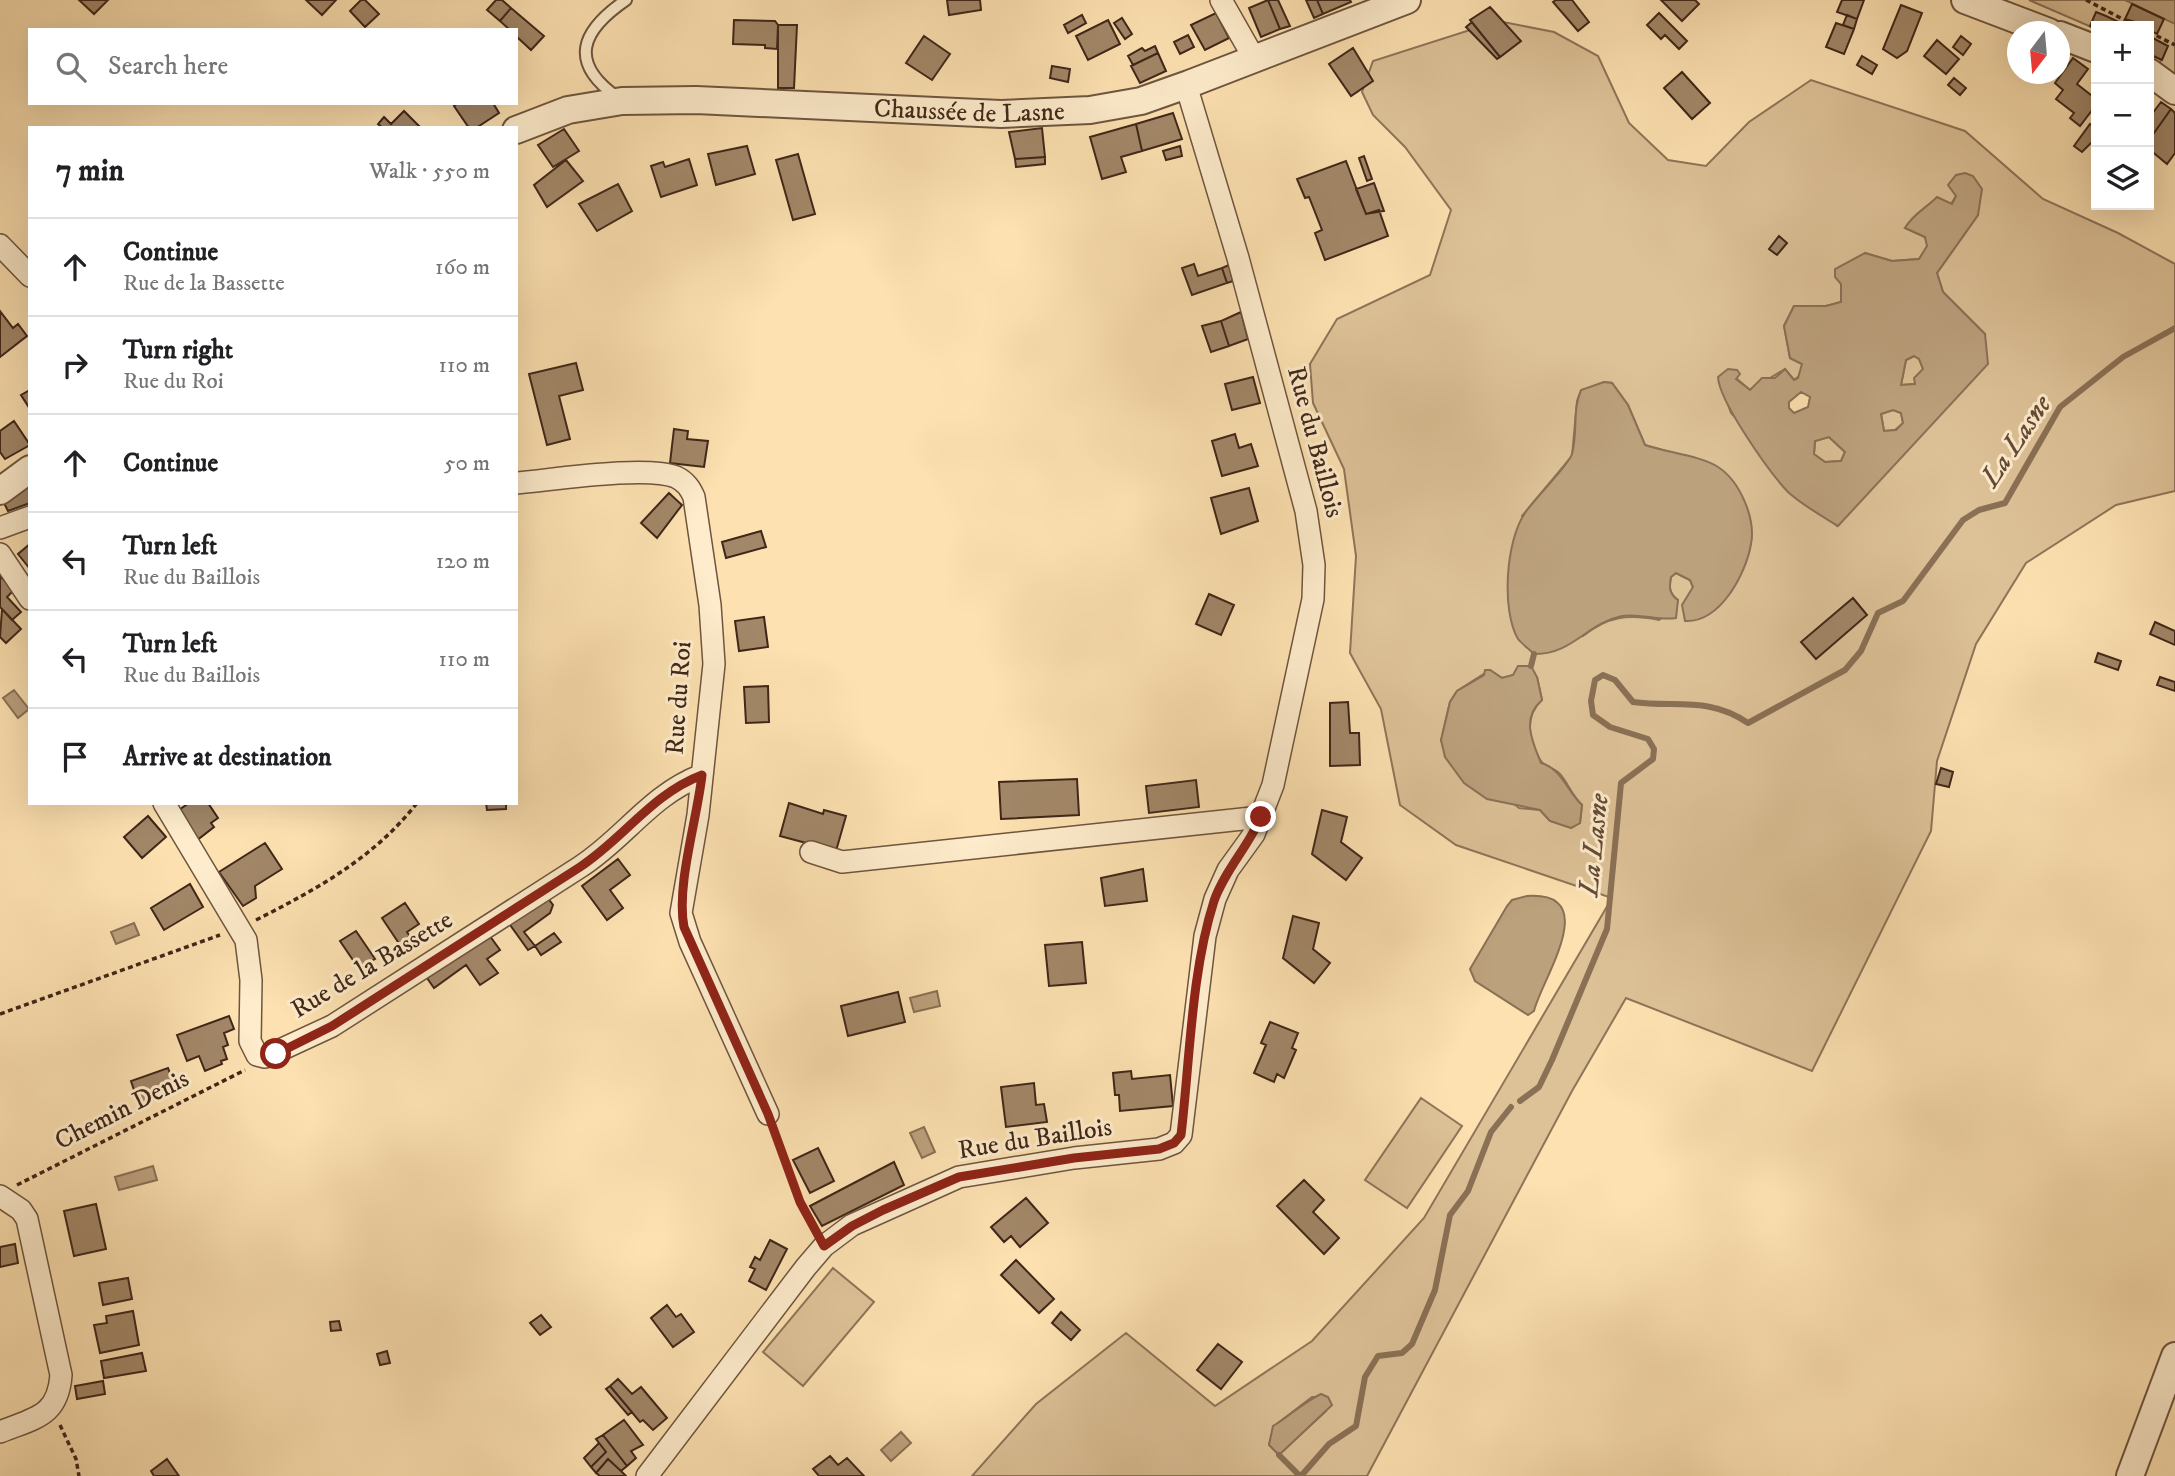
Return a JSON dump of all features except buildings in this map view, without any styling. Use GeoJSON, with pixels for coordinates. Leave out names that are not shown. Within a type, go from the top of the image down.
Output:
{"type":"FeatureCollection","features":[{"type":"Feature","properties":{"kind":"street"},"geometry":{"type":"LineString","coordinates":[[1221,0],[1255,60]]}},
{"type":"Feature","properties":{"kind":"street","name":"Chaussée de Lasne"},"geometry":{"type":"LineString","coordinates":[[518,129],[568,110],[622,101],[696,100],[1042,114],[1142,101],[1407,0]]}},
{"type":"Feature","properties":{"kind":"street"},"geometry":{"type":"LineString","coordinates":[[1965,0],[2020,21]]}},
{"type":"Feature","properties":{"kind":"street"},"geometry":{"type":"LineString","coordinates":[[2070,40],[2091,47]]}},
{"type":"Feature","properties":{"kind":"street"},"geometry":{"type":"LineString","coordinates":[[2154,76],[2175,91]]}},
{"type":"Feature","properties":{"kind":"street","name":"Rue du Baillois"},"geometry":{"type":"LineString","coordinates":[[647,1476],[824,1246],[862,1220],[959,1177],[1074,1158],[1159,1149],[1174,1143],[1181,1135],[1208,923],[1227,870],[1254,834],[1273,785],[1313,599],[1313,555],[1306,511],[1238,258],[1186,85]]}},
{"type":"Feature","properties":{"kind":"street"},"geometry":{"type":"LineString","coordinates":[[0,245],[28,274]]}},
{"type":"Feature","properties":{"kind":"street"},"geometry":{"type":"LineString","coordinates":[[0,491],[28,470]]}},
{"type":"Feature","properties":{"kind":"street","name":"Rue du Roi"},"geometry":{"type":"LineString","coordinates":[[518,483],[655,473],[679,478],[689,486],[694,497],[710,605],[714,664],[702,775],[681,913],[690,942],[768,1114]]}},
{"type":"Feature","properties":{"kind":"street"},"geometry":{"type":"LineString","coordinates":[[0,528],[28,518]]}},
{"type":"Feature","properties":{"kind":"street"},"geometry":{"type":"LineString","coordinates":[[0,554],[28,595]]}},
{"type":"Feature","properties":{"kind":"street","name":"Rue de la Bassette"},"geometry":{"type":"LineString","coordinates":[[165,805],[246,940],[250,959],[250,1041],[257,1055],[276,1054],[332,1026],[598,856],[659,797],[702,775]]}},
{"type":"Feature","properties":{"kind":"street"},"geometry":{"type":"LineString","coordinates":[[811,852],[842,862],[1261,817]]}},
{"type":"Feature","properties":{"kind":"street"},"geometry":{"type":"LineString","coordinates":[[0,1432],[46,1413],[54,1404],[60,1366],[30,1228],[21,1210],[6,1192]]}},
{"type":"Feature","properties":{"kind":"street"},"geometry":{"type":"LineString","coordinates":[[2130,1476],[2175,1356]]}},
{"type":"Feature","properties":{"kind":"lane"},"geometry":{"type":"LineString","coordinates":[[622,101],[599,84],[588,69],[584,53],[587,41],[598,23],[626,0]]}},
{"type":"Feature","properties":{"kind":"path"},"geometry":{"type":"LineString","coordinates":[[2086,0],[2126,21]]}},
{"type":"Feature","properties":{"kind":"path"},"geometry":{"type":"LineString","coordinates":[[2154,34],[2175,45]]}},
{"type":"Feature","properties":{"kind":"path"},"geometry":{"type":"LineString","coordinates":[[0,1014],[240,928],[319,888],[370,853],[415,805]]}},
{"type":"Feature","properties":{"kind":"path","name":"Chemin Denis"},"geometry":{"type":"LineString","coordinates":[[6,1192],[248,1068],[257,1055]]}},
{"type":"Feature","properties":{"kind":"path"},"geometry":{"type":"LineString","coordinates":[[768,1114],[800,1202],[824,1246]]}},
{"type":"Feature","properties":{"kind":"path"},"geometry":{"type":"LineString","coordinates":[[54,1404],[76,1459],[79,1476]]}},
{"type":"Feature","properties":{"kind":"shaded area"},"geometry":{"type":"Polygon","coordinates":[[[2029,0],[2175,0],[2175,81],[2156,68],[2161,60],[2154,56],[2154,21],[2091,21],[2091,27],[2029,0]]]}},
{"type":"Feature","properties":{"kind":"shaded area"},"geometry":{"type":"Polygon","coordinates":[[[2125,0],[2175,0],[2175,24],[2125,0]]]}},
{"type":"Feature","properties":{"kind":"shaded area"},"geometry":{"type":"Polygon","coordinates":[[[1498,21],[1554,32],[1598,56],[1629,123],[1668,160],[1706,166],[1749,122],[1811,80],[1965,131],[2043,199],[2118,233],[2175,264],[2175,491],[2116,505],[2026,563],[1976,644],[1937,761],[1931,831],[1812,1071],[1626,998],[1572,1091],[1367,1476],[972,1476],[1036,1404],[1126,1333],[1215,1406],[1312,1341],[1424,1218],[1612,898],[1456,845],[1400,805],[1381,709],[1350,653],[1356,556],[1344,469],[1313,403],[1310,364],[1337,319],[1430,275],[1451,210],[1405,147],[1373,115],[1362,92],[1373,61],[1498,21]],[[1956,196],[1951,204],[1937,198],[1905,228],[1925,237],[1928,246],[1919,259],[1892,261],[1865,253],[1841,284],[1841,302],[1826,306],[1794,306],[1784,326],[1790,358],[1802,364],[1802,374],[1794,380],[1785,369],[1750,390],[1736,378],[1737,371],[1725,396],[1731,413],[1837,526],[1985,334],[1943,292],[1937,273],[1978,215],[1956,196]],[[1604,382],[1581,391],[1577,401],[1572,456],[1522,516],[1583,636],[1601,624],[1619,618],[1659,620],[1676,608],[1678,600],[1670,587],[1671,577],[1676,573],[1690,580],[1693,587],[1690,597],[1731,592],[1751,543],[1702,461],[1645,445],[1628,405],[1612,383],[1604,382]],[[1490,670],[1457,691],[1450,702],[1441,741],[1519,808],[1540,810],[1550,821],[1571,828],[1580,823],[1582,805],[1559,773],[1541,761],[1533,746],[1530,721],[1536,706],[1542,700],[1537,677],[1513,675],[1502,678],[1490,670]],[[1312,1397],[1274,1426],[1269,1445],[1279,1454],[1326,1411],[1316,1397],[1312,1397]]]}},
{"type":"Feature","properties":{"kind":"shaded area"},"geometry":{"type":"Polygon","coordinates":[[[1965,173],[1973,176],[1982,189],[1978,215],[1937,273],[1943,292],[1985,334],[1988,364],[1838,526],[1788,492],[1736,419],[1718,377],[1728,369],[1737,370],[1740,374],[1736,379],[1750,390],[1762,378],[1775,378],[1785,369],[1794,380],[1798,378],[1802,364],[1790,358],[1784,326],[1794,306],[1826,306],[1841,302],[1841,284],[1835,277],[1835,269],[1865,253],[1892,261],[1919,259],[1927,246],[1925,237],[1905,228],[1915,215],[1937,197],[1952,204],[1956,196],[1948,185],[1956,175],[1965,173]],[[1914,356],[1906,360],[1901,385],[1915,384],[1914,378],[1923,369],[1919,359],[1914,356]],[[1801,392],[1789,402],[1789,408],[1794,413],[1808,407],[1810,397],[1801,392]],[[1893,410],[1881,414],[1884,431],[1896,430],[1903,423],[1901,413],[1893,410]],[[1829,437],[1815,441],[1814,454],[1825,462],[1841,461],[1845,452],[1829,437]]]}},
{"type":"Feature","properties":{"kind":"shaded area"},"geometry":{"type":"Polygon","coordinates":[[[1914,356],[1919,359],[1923,369],[1915,384],[1901,385],[1906,360],[1914,356]]]}},
{"type":"Feature","properties":{"kind":"shaded area"},"geometry":{"type":"Polygon","coordinates":[[[1604,382],[1612,383],[1628,405],[1645,445],[1711,463],[1733,481],[1749,512],[1752,534],[1748,556],[1744,569],[1729,594],[1709,614],[1685,621],[1682,605],[1693,587],[1690,580],[1676,573],[1671,577],[1670,587],[1671,593],[1678,600],[1676,618],[1622,616],[1599,625],[1559,649],[1534,654],[1518,639],[1509,611],[1508,575],[1514,540],[1525,513],[1572,454],[1581,390],[1604,382]]]}},
{"type":"Feature","properties":{"kind":"shaded area"},"geometry":{"type":"Polygon","coordinates":[[[1893,410],[1901,413],[1903,423],[1895,430],[1884,431],[1881,414],[1893,410]]]}},
{"type":"Feature","properties":{"kind":"shaded area"},"geometry":{"type":"Polygon","coordinates":[[[1829,437],[1845,452],[1841,461],[1825,462],[1814,454],[1815,441],[1829,437]]]}},
{"type":"Feature","properties":{"kind":"shaded area"},"geometry":{"type":"Polygon","coordinates":[[[1518,666],[1531,666],[1537,677],[1542,700],[1532,714],[1530,730],[1541,763],[1559,775],[1582,805],[1580,823],[1571,828],[1550,821],[1540,810],[1487,799],[1464,783],[1445,757],[1441,740],[1450,702],[1457,691],[1484,675],[1485,670],[1490,670],[1502,678],[1513,675],[1518,666]]]}},
{"type":"Feature","properties":{"kind":"shaded area"},"geometry":{"type":"Polygon","coordinates":[[[14,690],[28,710],[18,718],[3,698],[14,690]]]}},
{"type":"Feature","properties":{"kind":"shaded area"},"geometry":{"type":"Polygon","coordinates":[[[1527,896],[1550,898],[1562,908],[1565,922],[1555,960],[1534,1011],[1528,1015],[1475,981],[1470,969],[1507,906],[1512,900],[1527,896]]]}},
{"type":"Feature","properties":{"kind":"shaded area"},"geometry":{"type":"Polygon","coordinates":[[[134,923],[139,935],[116,944],[111,932],[134,923]]]}},
{"type":"Feature","properties":{"kind":"shaded area"},"geometry":{"type":"Polygon","coordinates":[[[937,991],[940,1006],[914,1012],[910,998],[937,991]]]}},
{"type":"Feature","properties":{"kind":"shaded area"},"geometry":{"type":"Polygon","coordinates":[[[1421,1098],[1462,1126],[1407,1208],[1365,1180],[1421,1098]]]}},
{"type":"Feature","properties":{"kind":"shaded area"},"geometry":{"type":"Polygon","coordinates":[[[924,1127],[935,1152],[922,1158],[910,1133],[924,1127]]]}},
{"type":"Feature","properties":{"kind":"shaded area"},"geometry":{"type":"Polygon","coordinates":[[[153,1166],[157,1180],[119,1190],[115,1177],[153,1166]]]}},
{"type":"Feature","properties":{"kind":"shaded area"},"geometry":{"type":"Polygon","coordinates":[[[833,1268],[874,1302],[803,1386],[763,1352],[833,1268]]]}},
{"type":"Feature","properties":{"kind":"shaded area"},"geometry":{"type":"Polygon","coordinates":[[[1321,1394],[1328,1397],[1332,1405],[1279,1455],[1269,1445],[1273,1426],[1321,1394]]]}},
{"type":"Feature","properties":{"kind":"shaded area"},"geometry":{"type":"Polygon","coordinates":[[[901,1432],[911,1443],[891,1461],[881,1450],[901,1432]]]}},
{"type":"Feature","properties":{"kind":"waterway","name":"La Lasne"},"geometry":{"type":"LineString","coordinates":[[1520,1101],[1539,1087],[1607,929],[1621,783],[1653,759],[1654,749],[1648,739],[1610,727],[1593,715],[1591,701],[1595,680],[1603,675],[1615,680],[1633,702],[1706,706],[1734,715],[1748,723],[1845,670],[1861,651],[1878,613],[1903,601],[1963,520],[1979,510],[2005,503],[2060,407],[2123,357],[2175,328]]}},
{"type":"Feature","properties":{"kind":"waterway"},"geometry":{"type":"LineString","coordinates":[[1531,666],[1534,654]]}},
{"type":"Feature","properties":{"kind":"waterway","name":"La Lasne"},"geometry":{"type":"LineString","coordinates":[[1301,1476],[1329,1444],[1356,1426],[1365,1377],[1378,1356],[1402,1353],[1412,1344],[1435,1290],[1450,1215],[1468,1191],[1491,1132],[1511,1107]]}},
{"type":"Feature","properties":{"kind":"waterway"},"geometry":{"type":"LineString","coordinates":[[1279,1455],[1300,1476]]}},
{"type":"Feature","properties":{"kind":"route"},"geometry":{"type":"LineString","coordinates":[[276,1054],[332,1026],[598,856],[659,797],[702,775],[698,815],[684,880],[681,913],[684,927],[768,1114],[800,1202],[824,1246],[852,1226],[883,1210],[959,1177],[1074,1158],[1159,1149],[1174,1143],[1181,1135],[1205,936],[1227,870],[1254,834],[1261,817]]}}]}
